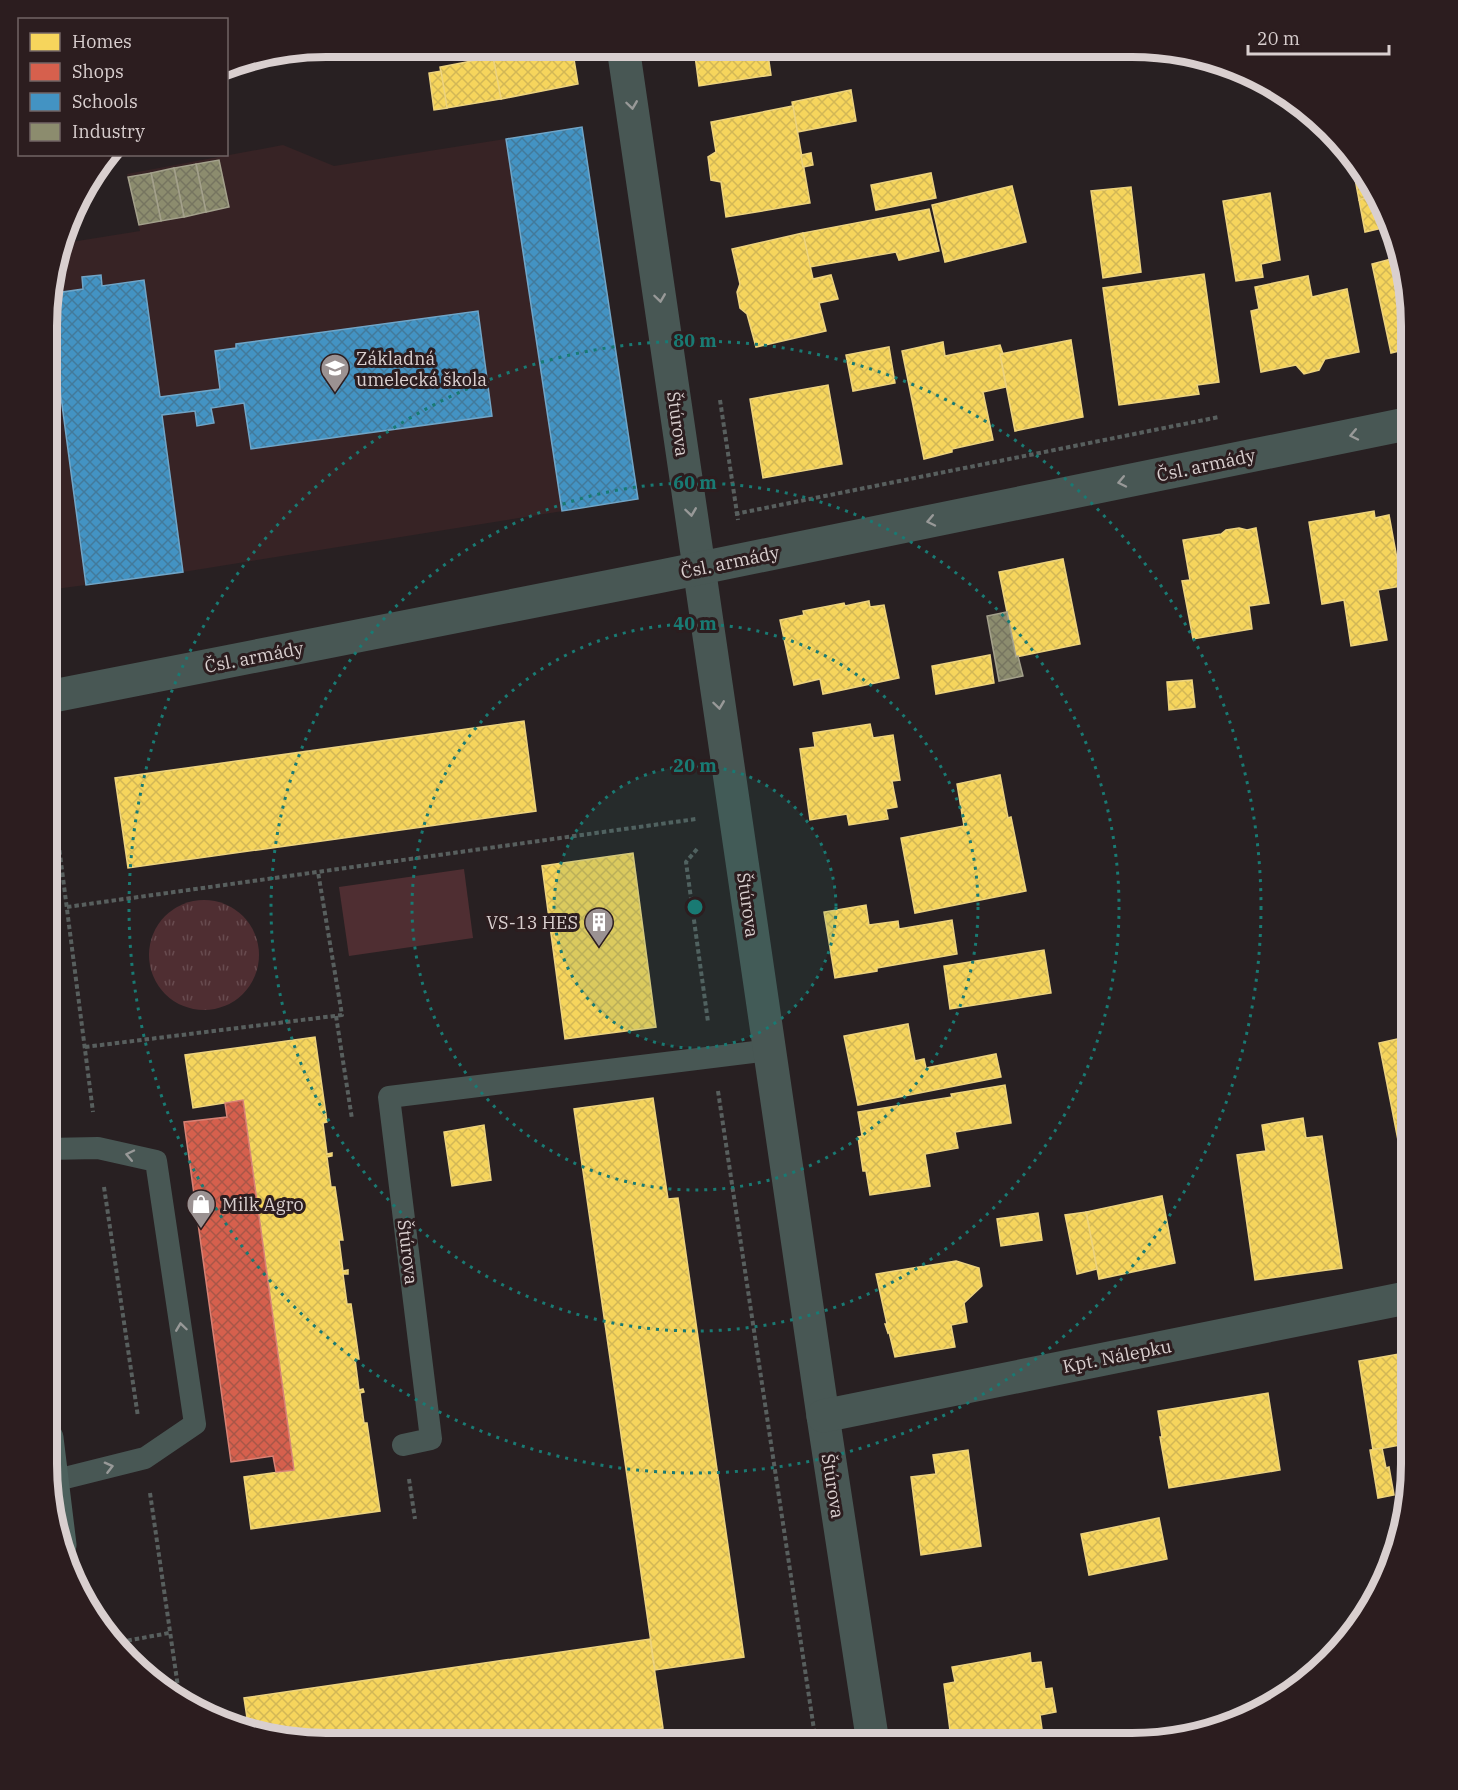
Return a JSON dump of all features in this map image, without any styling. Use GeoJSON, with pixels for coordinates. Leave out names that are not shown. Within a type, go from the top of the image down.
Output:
{"type":"FeatureCollection","features":[{"type":"Feature","properties":{"kind":"street","name":"Štúrova"},"geometry":{"type":"LineString","coordinates":[[624,57],[871,1733]]}},
{"type":"Feature","properties":{"kind":"street","name":"Čsl. armády"},"geometry":{"type":"LineString","coordinates":[[57,695],[699,569],[1401,425]]}},
{"type":"Feature","properties":{"kind":"street","name":"Kpt. Nálepku"},"geometry":{"type":"LineString","coordinates":[[823,1416],[1401,1299]]}},
{"type":"Feature","properties":{"kind":"lane","name":"Štúrova"},"geometry":{"type":"LineString","coordinates":[[403,1445],[431,1438],[389,1097],[770,1050]]}},
{"type":"Feature","properties":{"kind":"lane"},"geometry":{"type":"LineString","coordinates":[[57,1149],[98,1148],[156,1161],[195,1424],[145,1458],[58,1480]]}},
{"type":"Feature","properties":{"kind":"path"},"geometry":{"type":"LineString","coordinates":[[692,521],[738,514],[1226,415]]}},
{"type":"Feature","properties":{"kind":"path"},"geometry":{"type":"LineString","coordinates":[[67,907],[700,818],[701,827]]}},
{"type":"Feature","properties":{"kind":"path"},"geometry":{"type":"LineString","coordinates":[[57,830],[98,1148],[178,1689]]}},
{"type":"Feature","properties":{"kind":"path"},"geometry":{"type":"LineString","coordinates":[[703,843],[686,862],[814,1733]]}},
{"type":"Feature","properties":{"kind":"path"},"geometry":{"type":"LineString","coordinates":[[85,1047],[342,1015],[318,872]]}},
{"type":"Feature","properties":{"kind":"path"},"geometry":{"type":"LineString","coordinates":[[124,1641],[170,1634]]}},
{"type":"Feature","properties":{"kind":"shaded area","name":"Základná umelecká škola"},"geometry":{"type":"Polygon","coordinates":[[[582,127],[638,499],[183,572],[57,589],[57,326],[59,291],[70,242],[140,231],[127,174],[283,145],[334,166],[582,127]]]}},
{"type":"Feature","properties":{"kind":"green space"},"geometry":{"type":"Polygon","coordinates":[[[464,869],[473,938],[349,956],[339,887],[464,869]]]}},
{"type":"Feature","properties":{"kind":"green space"},"geometry":{"type":"Polygon","coordinates":[[[204,900],[225,904],[243,916],[255,934],[259,955],[255,976],[243,994],[225,1006],[204,1010],[183,1006],[165,994],[153,976],[149,955],[153,934],[165,916],[183,904],[204,900]]]}},
{"type":"Feature","properties":{"kind":"building: Homes"},"geometry":{"type":"Polygon","coordinates":[[[493,57],[574,57],[578,84],[501,99],[493,57]]]}},
{"type":"Feature","properties":{"kind":"building: Homes"},"geometry":{"type":"Polygon","coordinates":[[[493,57],[501,99],[447,108],[440,67],[493,57]]]}},
{"type":"Feature","properties":{"kind":"building: Homes"},"geometry":{"type":"Polygon","coordinates":[[[695,57],[768,57],[771,75],[699,86],[695,57]]]}},
{"type":"Feature","properties":{"kind":"building: Homes"},"geometry":{"type":"Polygon","coordinates":[[[441,71],[447,108],[434,110],[429,73],[441,71]]]}},
{"type":"Feature","properties":{"kind":"building: Homes"},"geometry":{"type":"Polygon","coordinates":[[[851,90],[856,121],[797,132],[792,102],[851,90]]]}},
{"type":"Feature","properties":{"kind":"building: Homes"},"geometry":{"type":"Polygon","coordinates":[[[793,106],[810,203],[726,217],[721,182],[711,180],[708,157],[716,152],[711,122],[793,106]]]}},
{"type":"Feature","properties":{"kind":"building: Homes"},"geometry":{"type":"Polygon","coordinates":[[[811,153],[813,165],[803,167],[801,155],[811,153]]]}},
{"type":"Feature","properties":{"kind":"building: Homes"},"geometry":{"type":"Polygon","coordinates":[[[931,173],[936,198],[876,210],[871,185],[931,173]]]}},
{"type":"Feature","properties":{"kind":"building: Homes"},"geometry":{"type":"Polygon","coordinates":[[[1354,173],[1368,197],[1359,200],[1354,173]]]}},
{"type":"Feature","properties":{"kind":"building: Homes"},"geometry":{"type":"Polygon","coordinates":[[[1012,186],[1026,242],[945,262],[932,205],[1012,186]]]}},
{"type":"Feature","properties":{"kind":"building: Homes"},"geometry":{"type":"Polygon","coordinates":[[[1131,187],[1141,272],[1103,278],[1091,191],[1131,187]]]}},
{"type":"Feature","properties":{"kind":"building: Homes"},"geometry":{"type":"Polygon","coordinates":[[[1270,193],[1280,260],[1261,264],[1263,277],[1236,281],[1223,201],[1270,193]]]}},
{"type":"Feature","properties":{"kind":"building: Homes"},"geometry":{"type":"Polygon","coordinates":[[[1368,197],[1383,228],[1365,232],[1359,200],[1368,197]]]}},
{"type":"Feature","properties":{"kind":"building: Homes"},"geometry":{"type":"Polygon","coordinates":[[[929,209],[939,251],[899,260],[896,252],[810,267],[803,233],[929,209]]]}},
{"type":"Feature","properties":{"kind":"building: Homes"},"geometry":{"type":"Polygon","coordinates":[[[803,233],[813,279],[831,275],[838,299],[819,303],[826,331],[756,347],[747,314],[740,308],[737,292],[740,284],[732,249],[803,233]]]}},
{"type":"Feature","properties":{"kind":"building: Homes"},"geometry":{"type":"Polygon","coordinates":[[[1393,259],[1399,291],[1401,350],[1391,353],[1372,264],[1393,259]]]}},
{"type":"Feature","properties":{"kind":"building: Homes"},"geometry":{"type":"Polygon","coordinates":[[[1204,274],[1219,382],[1197,385],[1199,394],[1119,405],[1103,288],[1204,274]]]}},
{"type":"Feature","properties":{"kind":"building: Homes"},"geometry":{"type":"Polygon","coordinates":[[[1308,276],[1312,297],[1347,289],[1359,352],[1325,359],[1319,370],[1304,374],[1296,365],[1261,372],[1251,311],[1259,309],[1255,287],[1308,276]]]}},
{"type":"Feature","properties":{"kind":"building: Homes"},"geometry":{"type":"Polygon","coordinates":[[[1071,340],[1083,417],[1015,431],[1000,354],[1071,340]]]}},
{"type":"Feature","properties":{"kind":"building: Homes"},"geometry":{"type":"Polygon","coordinates":[[[943,342],[945,356],[1000,345],[1006,387],[983,392],[993,440],[952,449],[952,452],[924,459],[902,351],[943,342]]]}},
{"type":"Feature","properties":{"kind":"building: Homes"},"geometry":{"type":"Polygon","coordinates":[[[889,347],[895,383],[853,391],[846,355],[889,347]]]}},
{"type":"Feature","properties":{"kind":"building: Homes"},"geometry":{"type":"Polygon","coordinates":[[[828,385],[842,464],[763,478],[750,399],[828,385]]]}},
{"type":"Feature","properties":{"kind":"building: Homes"},"geometry":{"type":"Polygon","coordinates":[[[1374,511],[1375,518],[1389,515],[1401,586],[1378,590],[1387,640],[1351,646],[1344,600],[1322,604],[1309,522],[1374,511]]]}},
{"type":"Feature","properties":{"kind":"building: Homes"},"geometry":{"type":"Polygon","coordinates":[[[1239,528],[1247,530],[1256,528],[1269,603],[1249,606],[1252,629],[1193,639],[1182,581],[1190,580],[1183,540],[1221,534],[1226,530],[1239,528]]]}},
{"type":"Feature","properties":{"kind":"building: Homes"},"geometry":{"type":"Polygon","coordinates":[[[1063,559],[1080,644],[1016,657],[999,572],[1063,559]]]}},
{"type":"Feature","properties":{"kind":"building: Homes"},"geometry":{"type":"Polygon","coordinates":[[[869,601],[870,607],[884,605],[899,678],[823,694],[820,679],[794,685],[780,620],[804,615],[803,611],[869,601]]]}},
{"type":"Feature","properties":{"kind":"building: Homes"},"geometry":{"type":"Polygon","coordinates":[[[990,655],[994,683],[936,694],[932,666],[990,655]]]}},
{"type":"Feature","properties":{"kind":"building: Homes"},"geometry":{"type":"Polygon","coordinates":[[[1192,680],[1195,707],[1169,710],[1167,682],[1192,680]]]}},
{"type":"Feature","properties":{"kind":"building: Homes"},"geometry":{"type":"Polygon","coordinates":[[[524,721],[536,811],[128,868],[115,778],[524,721]]]}},
{"type":"Feature","properties":{"kind":"building: Homes"},"geometry":{"type":"Polygon","coordinates":[[[870,724],[873,738],[893,735],[900,780],[892,781],[897,807],[886,809],[888,819],[849,825],[847,814],[810,820],[800,749],[815,747],[813,733],[870,724]]]}},
{"type":"Feature","properties":{"kind":"building: Homes"},"geometry":{"type":"Polygon","coordinates":[[[1000,775],[1026,891],[915,913],[901,838],[964,826],[957,784],[1000,775]]]}},
{"type":"Feature","properties":{"kind":"building: Homes","name":"VS-13 HES"},"geometry":{"type":"Polygon","coordinates":[[[633,853],[656,1027],[565,1039],[542,866],[633,853]]]}},
{"type":"Feature","properties":{"kind":"building: Homes"},"geometry":{"type":"Polygon","coordinates":[[[866,905],[869,925],[898,921],[899,929],[952,920],[957,954],[835,978],[824,912],[866,905]]]}},
{"type":"Feature","properties":{"kind":"building: Homes"},"geometry":{"type":"Polygon","coordinates":[[[1044,950],[1051,993],[950,1009],[944,966],[1044,950]]]}},
{"type":"Feature","properties":{"kind":"building: Homes"},"geometry":{"type":"Polygon","coordinates":[[[908,1024],[915,1061],[924,1059],[926,1068],[996,1054],[1001,1077],[858,1105],[844,1036],[908,1024]]]}},
{"type":"Feature","properties":{"kind":"building: Homes"},"geometry":{"type":"Polygon","coordinates":[[[315,1037],[327,1122],[323,1123],[327,1154],[332,1153],[332,1156],[327,1157],[331,1187],[335,1187],[343,1240],[339,1240],[343,1271],[348,1270],[348,1274],[343,1274],[347,1304],[351,1304],[359,1359],[355,1359],[359,1390],[363,1389],[364,1392],[360,1393],[364,1423],[367,1423],[380,1511],[251,1529],[244,1477],[294,1470],[243,1100],[193,1108],[185,1055],[315,1037]]]}},
{"type":"Feature","properties":{"kind":"building: Homes"},"geometry":{"type":"Polygon","coordinates":[[[1401,1038],[1401,1155],[1379,1043],[1401,1038]]]}},
{"type":"Feature","properties":{"kind":"building: Homes"},"geometry":{"type":"Polygon","coordinates":[[[1005,1085],[1011,1123],[955,1132],[958,1148],[925,1154],[930,1186],[870,1195],[866,1171],[863,1171],[858,1137],[862,1136],[858,1112],[952,1097],[951,1094],[1005,1085]]]}},
{"type":"Feature","properties":{"kind":"building: Homes"},"geometry":{"type":"Polygon","coordinates":[[[653,1098],[668,1199],[678,1198],[744,1657],[655,1670],[574,1109],[653,1098]]]}},
{"type":"Feature","properties":{"kind":"building: Homes"},"geometry":{"type":"Polygon","coordinates":[[[1303,1118],[1306,1138],[1322,1136],[1342,1268],[1255,1280],[1237,1155],[1266,1151],[1262,1125],[1303,1118]]]}},
{"type":"Feature","properties":{"kind":"building: Homes"},"geometry":{"type":"Polygon","coordinates":[[[484,1125],[491,1180],[452,1186],[444,1132],[484,1125]]]}},
{"type":"Feature","properties":{"kind":"building: Homes"},"geometry":{"type":"Polygon","coordinates":[[[1401,1182],[1401,1198],[1398,1183],[1401,1182]]]}},
{"type":"Feature","properties":{"kind":"building: Homes"},"geometry":{"type":"Polygon","coordinates":[[[1162,1196],[1175,1263],[1099,1279],[1086,1212],[1162,1196]]]}},
{"type":"Feature","properties":{"kind":"building: Homes"},"geometry":{"type":"Polygon","coordinates":[[[1086,1212],[1097,1269],[1077,1274],[1065,1215],[1086,1212]]]}},
{"type":"Feature","properties":{"kind":"building: Homes"},"geometry":{"type":"Polygon","coordinates":[[[1038,1213],[1042,1240],[1001,1246],[997,1219],[1038,1213]]]}},
{"type":"Feature","properties":{"kind":"building: Homes"},"geometry":{"type":"Polygon","coordinates":[[[956,1261],[979,1268],[982,1286],[964,1303],[967,1322],[951,1325],[955,1347],[895,1357],[885,1324],[887,1324],[876,1274],[956,1261]]]}},
{"type":"Feature","properties":{"kind":"building: Homes"},"geometry":{"type":"Polygon","coordinates":[[[1401,1354],[1401,1445],[1373,1450],[1359,1361],[1401,1354]]]}},
{"type":"Feature","properties":{"kind":"building: Homes"},"geometry":{"type":"Polygon","coordinates":[[[1268,1393],[1280,1470],[1169,1488],[1158,1411],[1268,1393]]]}},
{"type":"Feature","properties":{"kind":"building: Homes"},"geometry":{"type":"Polygon","coordinates":[[[1382,1448],[1386,1468],[1389,1467],[1394,1495],[1378,1498],[1370,1450],[1382,1448]]]}},
{"type":"Feature","properties":{"kind":"building: Homes"},"geometry":{"type":"Polygon","coordinates":[[[968,1450],[981,1546],[921,1555],[911,1477],[936,1474],[933,1455],[968,1450]]]}},
{"type":"Feature","properties":{"kind":"building: Homes"},"geometry":{"type":"Polygon","coordinates":[[[1159,1518],[1167,1559],[1089,1575],[1081,1534],[1159,1518]]]}},
{"type":"Feature","properties":{"kind":"building: Homes"},"geometry":{"type":"Polygon","coordinates":[[[650,1639],[663,1728],[628,1733],[291,1731],[248,1722],[244,1698],[650,1639]]]}},
{"type":"Feature","properties":{"kind":"building: Homes"},"geometry":{"type":"Polygon","coordinates":[[[1030,1653],[1031,1663],[1041,1662],[1045,1689],[1052,1688],[1056,1712],[1040,1715],[1043,1733],[950,1733],[944,1684],[955,1682],[952,1667],[1030,1653]]]}},
{"type":"Feature","properties":{"kind":"building: Shops"},"geometry":{"type":"Polygon","coordinates":[[[243,1100],[294,1470],[276,1472],[273,1456],[231,1462],[184,1122],[227,1117],[225,1103],[243,1100]]]}},
{"type":"Feature","properties":{"kind":"building: Schools"},"geometry":{"type":"Polygon","coordinates":[[[582,127],[638,499],[562,511],[506,139],[582,127]]]}},
{"type":"Feature","properties":{"kind":"building: Schools"},"geometry":{"type":"Polygon","coordinates":[[[101,275],[102,286],[144,280],[160,397],[220,389],[215,351],[236,348],[236,344],[478,311],[492,416],[251,449],[244,403],[211,408],[214,423],[197,426],[195,411],[162,415],[183,572],[86,585],[57,367],[59,293],[83,289],[82,277],[101,275]]]}},
{"type":"Feature","properties":{"kind":"building: Industry"},"geometry":{"type":"Polygon","coordinates":[[[219,160],[229,207],[206,212],[196,164],[219,160]]]}},
{"type":"Feature","properties":{"kind":"building: Industry"},"geometry":{"type":"Polygon","coordinates":[[[196,164],[206,212],[184,217],[174,168],[196,164]]]}},
{"type":"Feature","properties":{"kind":"building: Industry"},"geometry":{"type":"Polygon","coordinates":[[[174,168],[184,217],[161,221],[151,173],[174,168]]]}},
{"type":"Feature","properties":{"kind":"building: Industry"},"geometry":{"type":"Polygon","coordinates":[[[151,173],[161,221],[139,225],[128,177],[151,173]]]}},
{"type":"Feature","properties":{"kind":"building: Industry"},"geometry":{"type":"Polygon","coordinates":[[[1007,612],[1016,657],[1018,656],[1023,676],[999,681],[987,616],[1007,612]]]}},
{"type":"Feature","properties":{"kind":"place","name":"Základná umelecká škola"},"geometry":{"type":"Point","coordinates":[335,394]}},
{"type":"Feature","properties":{"kind":"place","name":"VS-13 HES"},"geometry":{"type":"Point","coordinates":[599,948]}},
{"type":"Feature","properties":{"kind":"place","name":"Milk Agro"},"geometry":{"type":"Point","coordinates":[201,1230]}}]}
